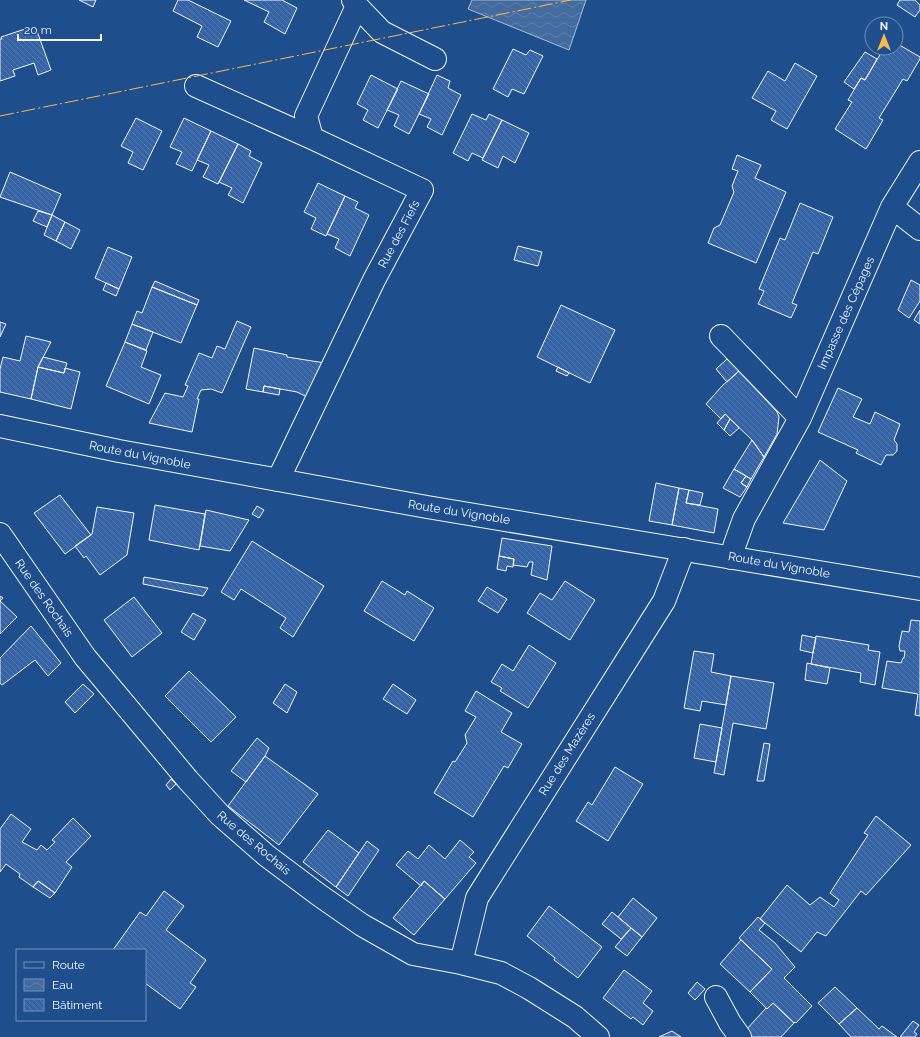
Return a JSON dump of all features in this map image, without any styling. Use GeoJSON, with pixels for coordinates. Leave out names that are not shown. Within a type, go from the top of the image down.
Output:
{"type":"FeatureCollection","features":[{"type":"Feature","properties":{"kind":"street"},"geometry":{"type":"LineString","coordinates":[[312,138],[306,116],[355,3],[382,32],[435,59]]}},
{"type":"Feature","properties":{"kind":"street"},"geometry":{"type":"LineString","coordinates":[[196,86],[312,138]]}},
{"type":"Feature","properties":{"kind":"street","name":"Rue des Fiefs"},"geometry":{"type":"LineString","coordinates":[[278,480],[374,280],[422,190],[312,138]]}},
{"type":"Feature","properties":{"kind":"street","name":"Impasse des Cépages"},"geometry":{"type":"LineString","coordinates":[[731,558],[734,544],[744,519],[800,418],[892,207],[920,162]]}},
{"type":"Feature","properties":{"kind":"street"},"geometry":{"type":"LineString","coordinates":[[892,207],[920,229]]}},
{"type":"Feature","properties":{"kind":"street"},"geometry":{"type":"LineString","coordinates":[[721,336],[800,418]]}},
{"type":"Feature","properties":{"kind":"street","name":"Route du Vignoble"},"geometry":{"type":"LineString","coordinates":[[0,426],[119,451],[427,507],[920,589]]}},
{"type":"Feature","properties":{"kind":"street","name":"Rue des Rochais"},"geometry":{"type":"LineString","coordinates":[[0,534],[84,657],[188,780],[220,815],[267,856],[318,895],[362,925],[413,954],[461,963],[500,973],[529,988],[575,1017],[598,1037]]}},
{"type":"Feature","properties":{"kind":"street","name":"Rue des Mazères"},"geometry":{"type":"LineString","coordinates":[[461,963],[477,898],[664,601],[684,549]]}},
{"type":"Feature","properties":{"kind":"street"},"geometry":{"type":"LineString","coordinates":[[716,996],[730,1023],[740,1037]]}},
{"type":"Feature","properties":{"kind":"water"},"geometry":{"type":"Polygon","coordinates":[[[472,0],[586,0],[569,50],[468,9],[472,0]]]}},
{"type":"Feature","properties":{"kind":"building"},"geometry":{"type":"Polygon","coordinates":[[[79,0],[96,0],[93,7],[79,0]]]}},
{"type":"Feature","properties":{"kind":"building"},"geometry":{"type":"Polygon","coordinates":[[[178,0],[188,0],[231,21],[218,47],[197,37],[202,26],[173,11],[178,0]]]}},
{"type":"Feature","properties":{"kind":"building"},"geometry":{"type":"Polygon","coordinates":[[[244,0],[282,0],[297,8],[285,34],[264,22],[269,12],[244,0]]]}},
{"type":"Feature","properties":{"kind":"building"},"geometry":{"type":"Polygon","coordinates":[[[900,0],[915,0],[920,5],[920,10],[915,17],[897,5],[900,0]]]}},
{"type":"Feature","properties":{"kind":"building"},"geometry":{"type":"Polygon","coordinates":[[[25,29],[27,35],[37,31],[51,70],[38,75],[34,63],[13,70],[15,76],[0,81],[0,39],[2,39],[1,37],[25,29]]]}},
{"type":"Feature","properties":{"kind":"building"},"geometry":{"type":"Polygon","coordinates":[[[904,48],[920,57],[907,81],[903,79],[879,118],[883,120],[866,149],[835,129],[852,102],[848,100],[861,78],[865,80],[879,56],[904,56],[904,48]]]}},
{"type":"Feature","properties":{"kind":"building"},"geometry":{"type":"Polygon","coordinates":[[[513,49],[526,55],[530,50],[543,56],[524,94],[512,89],[508,97],[493,89],[513,49]]]}},
{"type":"Feature","properties":{"kind":"building"},"geometry":{"type":"Polygon","coordinates":[[[864,53],[864,56],[872,56],[877,59],[865,80],[861,78],[854,89],[844,82],[864,53]]]}},
{"type":"Feature","properties":{"kind":"building"},"geometry":{"type":"Polygon","coordinates":[[[795,63],[817,76],[787,129],[771,120],[776,111],[752,98],[768,71],[785,81],[795,63]]]}},
{"type":"Feature","properties":{"kind":"building"},"geometry":{"type":"Polygon","coordinates":[[[371,75],[398,89],[378,128],[363,120],[368,110],[357,104],[371,75]]]}},
{"type":"Feature","properties":{"kind":"building"},"geometry":{"type":"Polygon","coordinates":[[[437,75],[450,81],[448,88],[461,95],[442,135],[427,127],[431,119],[419,114],[437,75]]]}},
{"type":"Feature","properties":{"kind":"building"},"geometry":{"type":"Polygon","coordinates":[[[401,81],[429,94],[409,134],[394,126],[399,115],[387,110],[401,81]]]}},
{"type":"Feature","properties":{"kind":"building"},"geometry":{"type":"Polygon","coordinates":[[[472,114],[486,120],[489,114],[502,120],[483,158],[472,153],[468,161],[453,153],[472,114]]]}},
{"type":"Feature","properties":{"kind":"building"},"geometry":{"type":"Polygon","coordinates":[[[136,118],[162,131],[143,170],[128,163],[133,152],[121,146],[136,118]]]}},
{"type":"Feature","properties":{"kind":"building"},"geometry":{"type":"Polygon","coordinates":[[[184,118],[211,131],[192,171],[176,164],[182,152],[170,147],[184,118]]]}},
{"type":"Feature","properties":{"kind":"building"},"geometry":{"type":"Polygon","coordinates":[[[502,120],[529,133],[515,163],[503,156],[498,168],[482,160],[502,120]]]}},
{"type":"Feature","properties":{"kind":"building"},"geometry":{"type":"Polygon","coordinates":[[[211,131],[238,144],[218,184],[203,177],[209,165],[197,160],[211,131]]]}},
{"type":"Feature","properties":{"kind":"building"},"geometry":{"type":"Polygon","coordinates":[[[238,144],[251,151],[249,156],[262,163],[243,203],[228,195],[232,188],[219,182],[238,144]]]}},
{"type":"Feature","properties":{"kind":"building"},"geometry":{"type":"Polygon","coordinates":[[[737,155],[761,165],[755,178],[786,192],[756,263],[708,243],[714,228],[720,225],[734,192],[732,186],[738,171],[732,169],[737,155]]]}},
{"type":"Feature","properties":{"kind":"building"},"geometry":{"type":"Polygon","coordinates":[[[10,172],[61,194],[52,215],[0,197],[10,172]]]}},
{"type":"Feature","properties":{"kind":"building"},"geometry":{"type":"Polygon","coordinates":[[[318,183],[345,196],[326,236],[311,229],[316,218],[304,212],[318,183]]]}},
{"type":"Feature","properties":{"kind":"building"},"geometry":{"type":"Polygon","coordinates":[[[345,196],[358,202],[355,208],[369,215],[350,256],[335,248],[339,239],[327,234],[345,196]]]}},
{"type":"Feature","properties":{"kind":"building"},"geometry":{"type":"Polygon","coordinates":[[[800,203],[833,217],[818,254],[813,252],[792,303],[797,305],[791,318],[758,304],[764,291],[759,289],[780,238],[785,240],[800,203]]]}},
{"type":"Feature","properties":{"kind":"building"},"geometry":{"type":"Polygon","coordinates":[[[38,211],[52,215],[47,227],[33,221],[38,211]]]}},
{"type":"Feature","properties":{"kind":"building"},"geometry":{"type":"Polygon","coordinates":[[[52,215],[65,222],[56,241],[44,235],[52,215]]]}},
{"type":"Feature","properties":{"kind":"building"},"geometry":{"type":"Polygon","coordinates":[[[65,222],[80,230],[71,249],[56,241],[65,222]]]}},
{"type":"Feature","properties":{"kind":"building"},"geometry":{"type":"Polygon","coordinates":[[[518,246],[542,252],[538,266],[514,260],[518,246]]]}},
{"type":"Feature","properties":{"kind":"building"},"geometry":{"type":"Polygon","coordinates":[[[108,247],[132,257],[119,289],[95,278],[108,247]]]}},
{"type":"Feature","properties":{"kind":"building"},"geometry":{"type":"Polygon","coordinates":[[[911,280],[920,285],[920,301],[909,318],[898,310],[911,280]]]}},
{"type":"Feature","properties":{"kind":"building"},"geometry":{"type":"Polygon","coordinates":[[[155,281],[199,300],[197,305],[152,287],[155,281]]]}},
{"type":"Feature","properties":{"kind":"building"},"geometry":{"type":"Polygon","coordinates":[[[106,283],[119,289],[116,296],[103,290],[106,283]]]}},
{"type":"Feature","properties":{"kind":"building"},"geometry":{"type":"Polygon","coordinates":[[[152,287],[197,305],[181,343],[132,324],[137,311],[142,313],[152,287]]]}},
{"type":"Feature","properties":{"kind":"building"},"geometry":{"type":"Polygon","coordinates":[[[561,305],[615,330],[590,383],[537,357],[561,305]]]}},
{"type":"Feature","properties":{"kind":"building"},"geometry":{"type":"Polygon","coordinates":[[[920,310],[920,324],[914,320],[920,310]]]}},
{"type":"Feature","properties":{"kind":"building"},"geometry":{"type":"Polygon","coordinates":[[[237,321],[251,327],[222,393],[211,389],[201,390],[197,399],[199,399],[192,432],[149,423],[165,393],[183,397],[188,386],[185,385],[199,353],[212,358],[217,346],[225,349],[237,321]]]}},
{"type":"Feature","properties":{"kind":"building"},"geometry":{"type":"Polygon","coordinates":[[[0,322],[6,324],[0,337],[0,322]]]}},
{"type":"Feature","properties":{"kind":"building"},"geometry":{"type":"Polygon","coordinates":[[[132,324],[153,332],[146,350],[125,342],[132,324]]]}},
{"type":"Feature","properties":{"kind":"building"},"geometry":{"type":"Polygon","coordinates":[[[26,336],[51,342],[38,367],[31,399],[0,392],[0,369],[3,357],[20,361],[26,336]]]}},
{"type":"Feature","properties":{"kind":"building"},"geometry":{"type":"Polygon","coordinates":[[[125,342],[147,351],[141,367],[161,375],[149,404],[106,386],[125,342]]]}},
{"type":"Feature","properties":{"kind":"building"},"geometry":{"type":"Polygon","coordinates":[[[254,348],[287,355],[287,357],[325,363],[309,398],[297,392],[264,386],[263,392],[246,389],[254,348]]]}},
{"type":"Feature","properties":{"kind":"building"},"geometry":{"type":"Polygon","coordinates":[[[43,357],[67,363],[64,373],[38,367],[43,357]]]}},
{"type":"Feature","properties":{"kind":"building"},"geometry":{"type":"Polygon","coordinates":[[[727,359],[739,371],[727,382],[716,369],[727,359]]]}},
{"type":"Feature","properties":{"kind":"building"},"geometry":{"type":"Polygon","coordinates":[[[38,367],[64,373],[65,368],[80,372],[71,409],[31,399],[38,367]]]}},
{"type":"Feature","properties":{"kind":"building"},"geometry":{"type":"Polygon","coordinates":[[[558,367],[569,373],[567,376],[556,371],[558,367]]]}},
{"type":"Feature","properties":{"kind":"building"},"geometry":{"type":"Polygon","coordinates":[[[739,371],[777,412],[779,417],[777,434],[764,457],[752,440],[725,414],[721,419],[706,404],[722,386],[739,371]]]}},
{"type":"Feature","properties":{"kind":"building"},"geometry":{"type":"Polygon","coordinates":[[[264,386],[280,389],[279,395],[263,392],[264,386]]]}},
{"type":"Feature","properties":{"kind":"building"},"geometry":{"type":"Polygon","coordinates":[[[838,388],[862,399],[853,417],[870,424],[875,412],[900,424],[894,440],[897,444],[897,451],[893,455],[886,455],[881,465],[856,453],[858,450],[818,432],[838,388]]]}},
{"type":"Feature","properties":{"kind":"building"},"geometry":{"type":"Polygon","coordinates":[[[725,414],[730,419],[724,430],[717,423],[725,414]]]}},
{"type":"Feature","properties":{"kind":"building"},"geometry":{"type":"Polygon","coordinates":[[[730,419],[739,428],[730,436],[724,430],[730,419]]]}},
{"type":"Feature","properties":{"kind":"building"},"geometry":{"type":"Polygon","coordinates":[[[752,440],[764,457],[751,479],[734,469],[752,440]]]}},
{"type":"Feature","properties":{"kind":"building"},"geometry":{"type":"Polygon","coordinates":[[[820,460],[847,481],[824,530],[783,523],[820,460]]]}},
{"type":"Feature","properties":{"kind":"building"},"geometry":{"type":"Polygon","coordinates":[[[734,469],[746,476],[741,483],[747,487],[740,497],[723,488],[734,469]]]}},
{"type":"Feature","properties":{"kind":"building"},"geometry":{"type":"Polygon","coordinates":[[[746,476],[751,479],[747,487],[741,483],[746,476]]]}},
{"type":"Feature","properties":{"kind":"building"},"geometry":{"type":"Polygon","coordinates":[[[656,483],[679,488],[672,525],[649,521],[656,483]]]}},
{"type":"Feature","properties":{"kind":"building"},"geometry":{"type":"Polygon","coordinates":[[[679,488],[689,490],[686,503],[718,509],[714,533],[672,525],[679,488]]]}},
{"type":"Feature","properties":{"kind":"building"},"geometry":{"type":"Polygon","coordinates":[[[689,490],[703,493],[700,505],[686,503],[689,490]]]}},
{"type":"Feature","properties":{"kind":"building"},"geometry":{"type":"Polygon","coordinates":[[[60,495],[91,535],[65,554],[34,513],[60,495]]]}},
{"type":"Feature","properties":{"kind":"building"},"geometry":{"type":"Polygon","coordinates":[[[155,505],[205,514],[199,550],[149,540],[155,505]]]}},
{"type":"Feature","properties":{"kind":"building"},"geometry":{"type":"Polygon","coordinates":[[[257,506],[264,510],[259,518],[252,514],[257,506]]]}},
{"type":"Feature","properties":{"kind":"building"},"geometry":{"type":"Polygon","coordinates":[[[97,507],[134,513],[127,555],[100,575],[86,556],[84,558],[75,546],[92,534],[97,507]]]}},
{"type":"Feature","properties":{"kind":"building"},"geometry":{"type":"Polygon","coordinates":[[[206,510],[249,520],[230,551],[200,546],[206,510]]]}},
{"type":"Feature","properties":{"kind":"building"},"geometry":{"type":"Polygon","coordinates":[[[502,538],[552,546],[547,580],[531,575],[533,562],[529,562],[527,567],[513,565],[514,559],[499,556],[502,538]]]}},
{"type":"Feature","properties":{"kind":"building"},"geometry":{"type":"Polygon","coordinates":[[[252,541],[324,586],[293,637],[280,628],[286,618],[241,589],[234,600],[221,592],[252,541]]]}},
{"type":"Feature","properties":{"kind":"building"},"geometry":{"type":"Polygon","coordinates":[[[499,556],[514,559],[513,567],[507,566],[506,571],[497,569],[499,556]]]}},
{"type":"Feature","properties":{"kind":"building"},"geometry":{"type":"Polygon","coordinates":[[[144,577],[208,588],[203,596],[143,584],[144,577]]]}},
{"type":"Feature","properties":{"kind":"building"},"geometry":{"type":"Polygon","coordinates":[[[382,581],[405,595],[407,591],[434,608],[414,641],[364,611],[382,581]]]}},
{"type":"Feature","properties":{"kind":"building"},"geometry":{"type":"Polygon","coordinates":[[[565,581],[595,600],[570,640],[527,613],[540,593],[552,600],[565,581]]]}},
{"type":"Feature","properties":{"kind":"building"},"geometry":{"type":"Polygon","coordinates":[[[487,587],[507,599],[498,613],[478,601],[487,587]]]}},
{"type":"Feature","properties":{"kind":"building"},"geometry":{"type":"Polygon","coordinates":[[[134,597],[162,633],[132,657],[104,620],[134,597]]]}},
{"type":"Feature","properties":{"kind":"building"},"geometry":{"type":"Polygon","coordinates":[[[0,601],[17,617],[0,634],[0,601]]]}},
{"type":"Feature","properties":{"kind":"building"},"geometry":{"type":"Polygon","coordinates":[[[193,613],[206,620],[194,640],[181,632],[193,613]]]}},
{"type":"Feature","properties":{"kind":"building"},"geometry":{"type":"Polygon","coordinates":[[[911,620],[920,621],[920,716],[915,715],[918,694],[882,688],[887,661],[901,663],[904,658],[905,651],[900,651],[899,646],[902,631],[909,632],[911,620]]]}},
{"type":"Feature","properties":{"kind":"building"},"geometry":{"type":"Polygon","coordinates":[[[31,626],[61,663],[48,676],[35,660],[2,685],[0,683],[0,658],[31,626]]]}},
{"type":"Feature","properties":{"kind":"building"},"geometry":{"type":"Polygon","coordinates":[[[802,635],[816,638],[813,653],[800,650],[802,635]]]}},
{"type":"Feature","properties":{"kind":"building"},"geometry":{"type":"Polygon","coordinates":[[[816,636],[869,645],[868,650],[880,652],[875,685],[860,682],[861,673],[811,664],[816,636]]]}},
{"type":"Feature","properties":{"kind":"building"},"geometry":{"type":"Polygon","coordinates":[[[529,645],[556,663],[528,708],[500,691],[502,688],[491,682],[502,664],[513,671],[529,645]]]}},
{"type":"Feature","properties":{"kind":"building"},"geometry":{"type":"Polygon","coordinates":[[[694,651],[714,654],[711,672],[731,676],[726,705],[702,701],[700,711],[684,708],[694,651]]]}},
{"type":"Feature","properties":{"kind":"building"},"geometry":{"type":"Polygon","coordinates":[[[807,663],[830,668],[827,684],[805,680],[807,663]]]}},
{"type":"Feature","properties":{"kind":"building"},"geometry":{"type":"Polygon","coordinates":[[[189,671],[236,717],[211,742],[165,696],[189,671]]]}},
{"type":"Feature","properties":{"kind":"building"},"geometry":{"type":"Polygon","coordinates":[[[731,676],[774,683],[766,729],[733,723],[724,775],[714,773],[731,676]]]}},
{"type":"Feature","properties":{"kind":"building"},"geometry":{"type":"Polygon","coordinates":[[[83,684],[94,694],[75,713],[65,702],[83,684]]]}},
{"type":"Feature","properties":{"kind":"building"},"geometry":{"type":"Polygon","coordinates":[[[285,684],[297,692],[287,713],[273,703],[285,684]]]}},
{"type":"Feature","properties":{"kind":"building"},"geometry":{"type":"Polygon","coordinates":[[[393,684],[416,700],[407,714],[383,699],[393,684]]]}},
{"type":"Feature","properties":{"kind":"building"},"geometry":{"type":"Polygon","coordinates":[[[476,691],[512,713],[501,732],[522,744],[508,768],[504,766],[473,817],[434,793],[453,761],[455,762],[467,743],[465,735],[476,717],[465,711],[476,691]]]}},
{"type":"Feature","properties":{"kind":"building"},"geometry":{"type":"Polygon","coordinates":[[[700,724],[722,728],[716,762],[694,758],[700,724]]]}},
{"type":"Feature","properties":{"kind":"building"},"geometry":{"type":"Polygon","coordinates":[[[257,738],[269,748],[246,782],[231,771],[257,738]]]}},
{"type":"Feature","properties":{"kind":"building"},"geometry":{"type":"Polygon","coordinates":[[[764,743],[770,744],[764,781],[757,781],[764,743]]]}},
{"type":"Feature","properties":{"kind":"building"},"geometry":{"type":"Polygon","coordinates":[[[265,756],[318,794],[279,845],[228,806],[265,756]]]}},
{"type":"Feature","properties":{"kind":"building"},"geometry":{"type":"Polygon","coordinates":[[[615,767],[643,784],[608,841],[576,821],[588,802],[592,805],[615,767]]]}},
{"type":"Feature","properties":{"kind":"building"},"geometry":{"type":"Polygon","coordinates":[[[171,779],[176,784],[170,790],[166,785],[171,779]]]}},
{"type":"Feature","properties":{"kind":"building"},"geometry":{"type":"Polygon","coordinates":[[[11,814],[31,829],[22,842],[37,850],[41,845],[47,850],[55,842],[52,840],[73,818],[91,836],[66,862],[72,867],[55,893],[38,881],[33,887],[19,877],[20,874],[6,864],[0,872],[0,829],[11,814]]]}},
{"type":"Feature","properties":{"kind":"building"},"geometry":{"type":"Polygon","coordinates":[[[876,816],[911,845],[866,895],[861,891],[826,936],[817,932],[801,952],[760,919],[787,885],[810,905],[820,897],[834,907],[839,900],[830,893],[868,835],[864,833],[876,816]]]}},
{"type":"Feature","properties":{"kind":"building"},"geometry":{"type":"Polygon","coordinates":[[[328,830],[359,853],[336,887],[303,862],[328,830]]]}},
{"type":"Feature","properties":{"kind":"building"},"geometry":{"type":"Polygon","coordinates":[[[460,840],[474,852],[469,857],[476,863],[445,899],[424,881],[421,886],[396,865],[408,851],[418,859],[429,845],[445,859],[460,840]]]}},
{"type":"Feature","properties":{"kind":"building"},"geometry":{"type":"Polygon","coordinates":[[[367,841],[379,850],[348,896],[336,887],[367,841]]]}},
{"type":"Feature","properties":{"kind":"building"},"geometry":{"type":"Polygon","coordinates":[[[38,881],[55,893],[50,898],[33,887],[38,881]]]}},
{"type":"Feature","properties":{"kind":"building"},"geometry":{"type":"Polygon","coordinates":[[[424,881],[445,899],[414,935],[393,918],[424,881]]]}},
{"type":"Feature","properties":{"kind":"building"},"geometry":{"type":"Polygon","coordinates":[[[164,891],[184,906],[166,930],[206,960],[190,983],[196,987],[180,1009],[146,984],[146,949],[114,949],[140,912],[146,916],[164,891]]]}},
{"type":"Feature","properties":{"kind":"building"},"geometry":{"type":"Polygon","coordinates":[[[633,898],[657,918],[642,937],[618,917],[633,898]]]}},
{"type":"Feature","properties":{"kind":"building"},"geometry":{"type":"Polygon","coordinates":[[[549,906],[602,947],[578,978],[554,960],[555,958],[527,936],[549,906]]]}},
{"type":"Feature","properties":{"kind":"building"},"geometry":{"type":"Polygon","coordinates":[[[612,912],[631,928],[621,939],[602,924],[612,912]]]}},
{"type":"Feature","properties":{"kind":"building"},"geometry":{"type":"Polygon","coordinates":[[[758,917],[765,923],[759,930],[775,943],[795,967],[784,978],[812,1006],[796,1023],[794,1023],[773,1003],[767,1009],[750,992],[772,969],[739,938],[758,917]]]}},
{"type":"Feature","properties":{"kind":"building"},"geometry":{"type":"Polygon","coordinates":[[[631,928],[642,937],[627,956],[615,947],[631,928]]]}},
{"type":"Feature","properties":{"kind":"building"},"geometry":{"type":"Polygon","coordinates":[[[741,940],[772,969],[750,992],[720,964],[741,940]]]}},
{"type":"Feature","properties":{"kind":"building"},"geometry":{"type":"Polygon","coordinates":[[[624,970],[652,991],[643,1003],[653,1011],[643,1025],[633,1017],[631,1019],[603,998],[624,970]]]}},
{"type":"Feature","properties":{"kind":"building"},"geometry":{"type":"Polygon","coordinates":[[[697,982],[705,989],[695,1000],[688,993],[697,982]]]}},
{"type":"Feature","properties":{"kind":"building"},"geometry":{"type":"Polygon","coordinates":[[[835,987],[857,1008],[839,1024],[818,1003],[835,987]]]}},
{"type":"Feature","properties":{"kind":"building"},"geometry":{"type":"Polygon","coordinates":[[[773,1003],[794,1023],[781,1037],[752,1037],[746,1030],[766,1008],[767,1009],[773,1003]]]}},
{"type":"Feature","properties":{"kind":"building"},"geometry":{"type":"Polygon","coordinates":[[[857,1008],[879,1029],[882,1026],[897,1037],[851,1037],[839,1024],[857,1008]]]}},
{"type":"Feature","properties":{"kind":"building"},"geometry":{"type":"Polygon","coordinates":[[[913,1021],[919,1025],[914,1032],[917,1034],[915,1037],[900,1037],[913,1021]]]}},
{"type":"Feature","properties":{"kind":"building"},"geometry":{"type":"Polygon","coordinates":[[[672,1031],[681,1037],[659,1037],[672,1031]]]}},
{"type":"Feature","properties":{"kind":"power"},"geometry":{"type":"LineString","coordinates":[[0,116],[571,0]]}}]}
